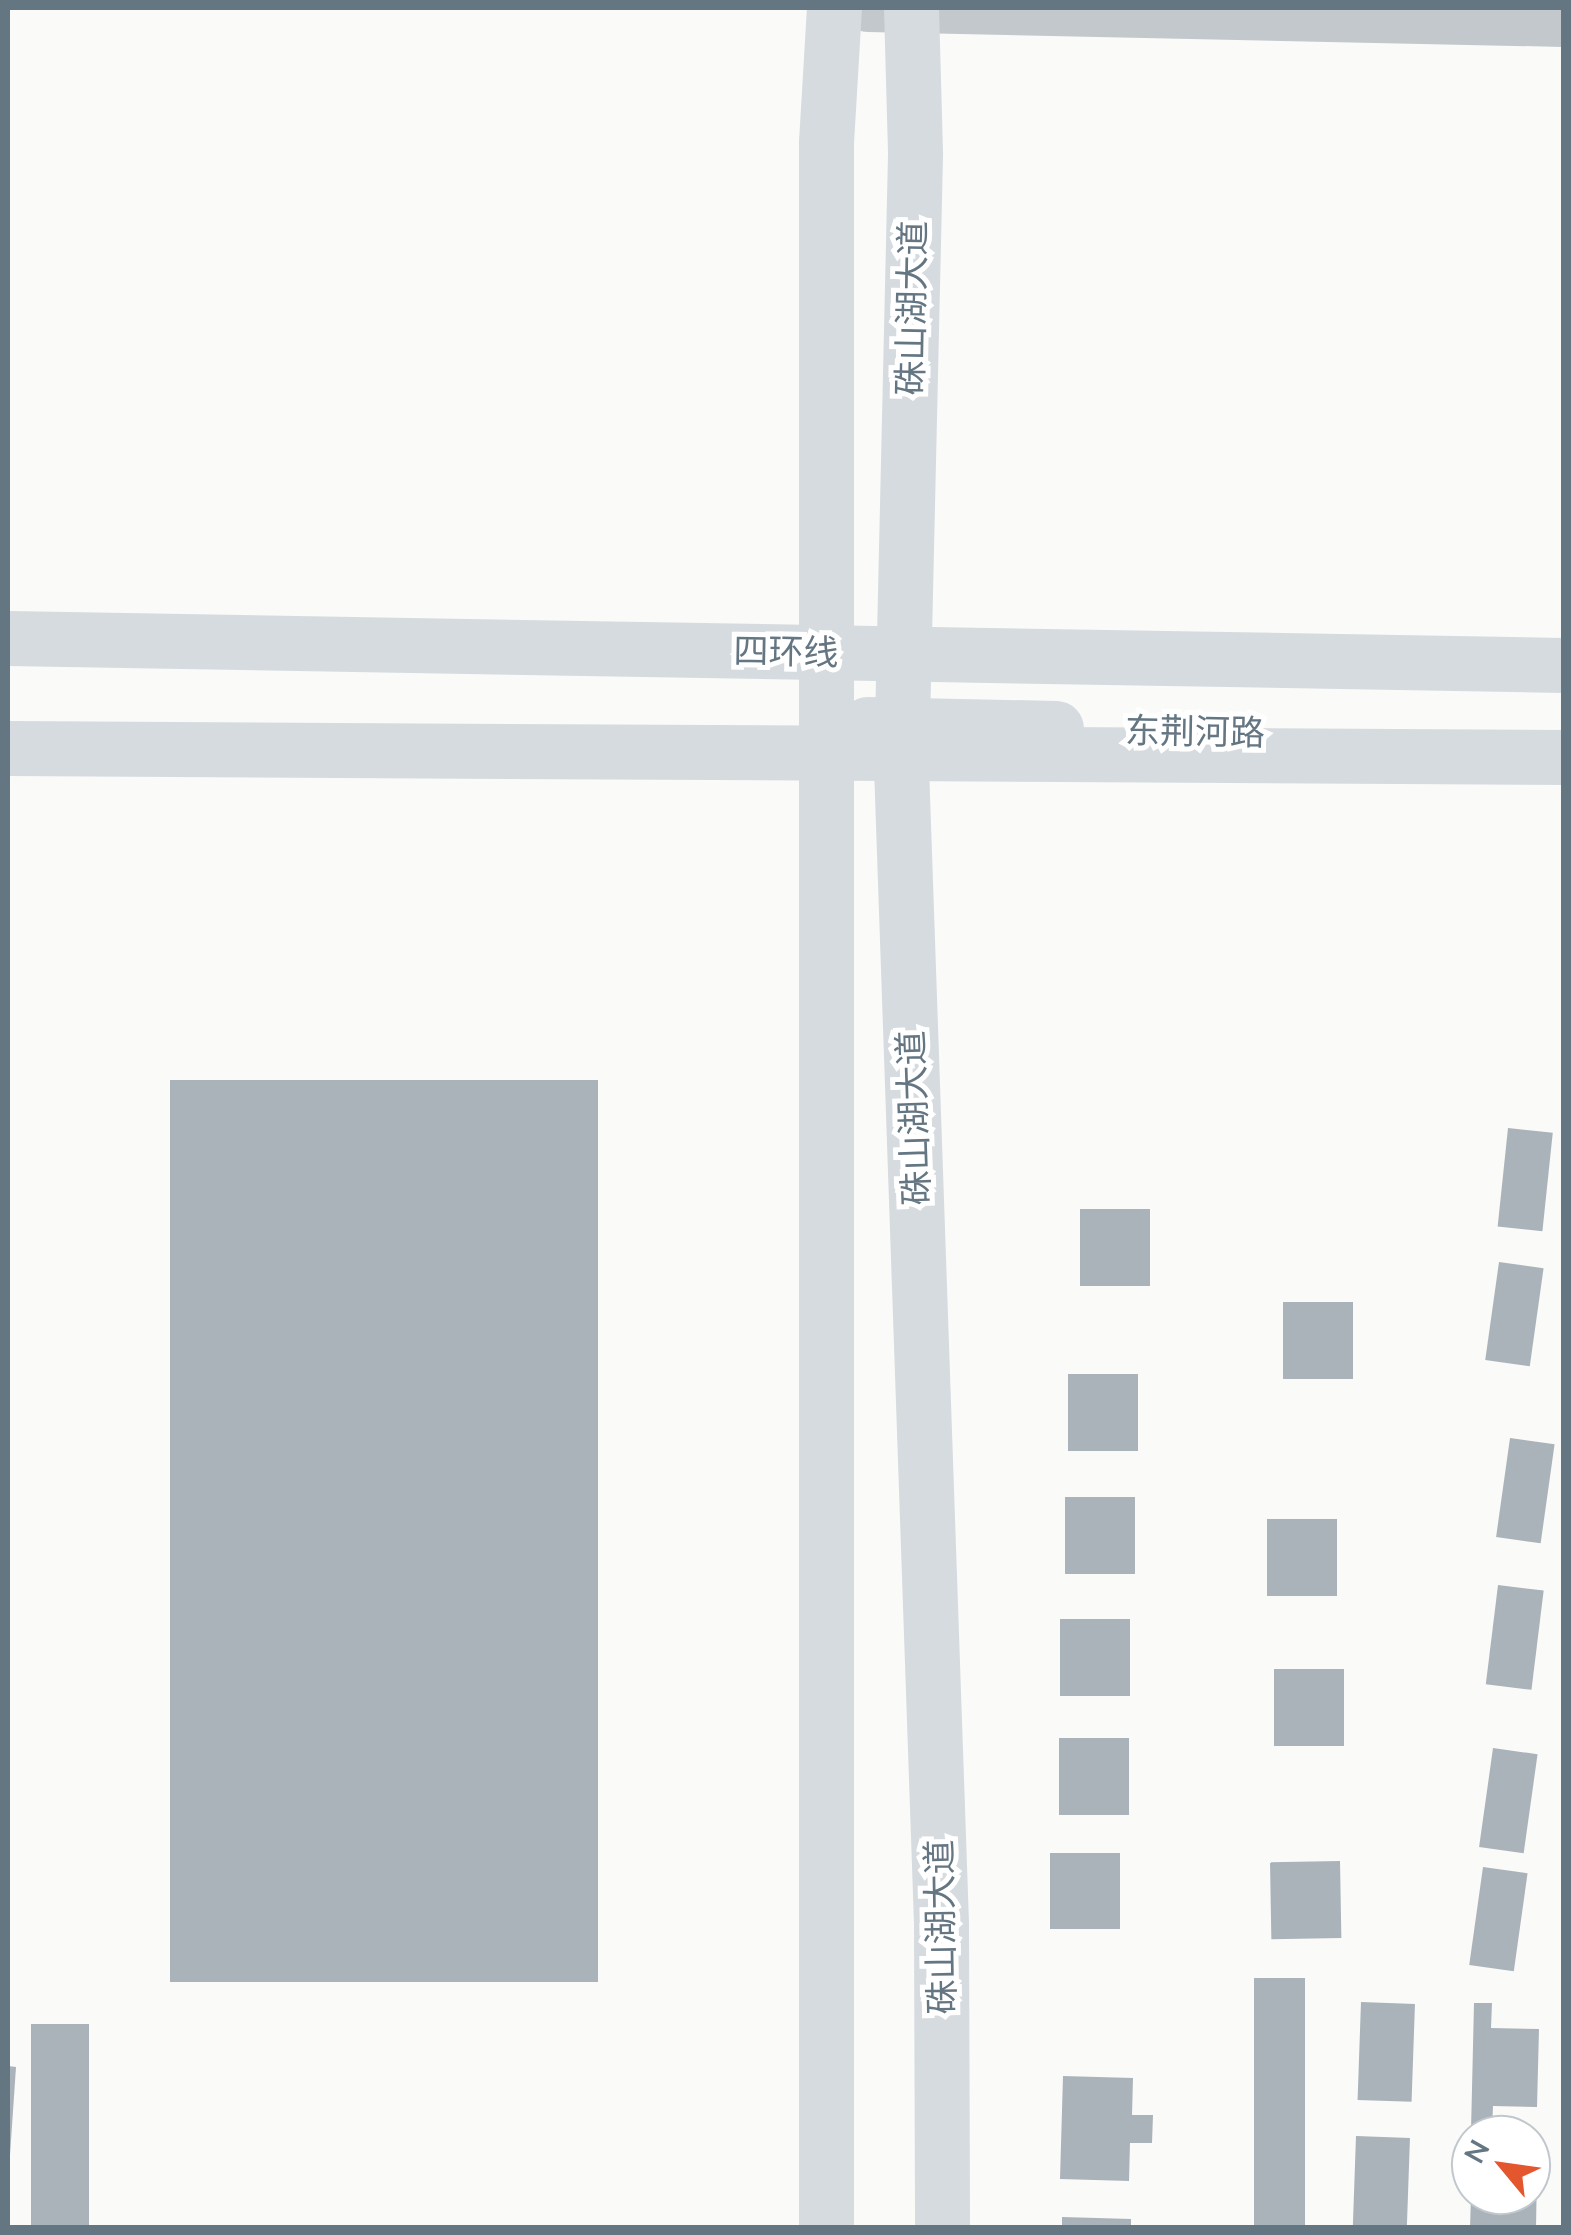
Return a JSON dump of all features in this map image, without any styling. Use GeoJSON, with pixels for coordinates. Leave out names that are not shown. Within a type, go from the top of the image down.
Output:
{"type":"FeatureCollection","features":[{"type":"Feature","properties":{"kind":"main road"},"geometry":{"type":"LineString","coordinates":[[826,2228],[826,142],[834,8]]}},
{"type":"Feature","properties":{"kind":"main road","name":"硃山湖大道"},"geometry":{"type":"LineString","coordinates":[[911,8],[915,155],[902,724],[941,1926],[942,2228]]}},
{"type":"Feature","properties":{"kind":"main road","name":"四环线"},"geometry":{"type":"LineString","coordinates":[[24,636],[1564,666]]}},
{"type":"Feature","properties":{"kind":"main road","name":"东荆河路"},"geometry":{"type":"LineString","coordinates":[[826,723],[1564,740]]}},
{"type":"Feature","properties":{"kind":"main road"},"geometry":{"type":"LineString","coordinates":[[8,748],[1564,757]]}},
{"type":"Feature","properties":{"kind":"street"},"geometry":{"type":"LineString","coordinates":[[868,8],[1564,23]]}},
{"type":"Feature","properties":{"kind":"building"},"geometry":{"type":"Polygon","coordinates":[[[170,1080],[598,1080],[598,1982],[170,1982],[170,1080]]]}},
{"type":"Feature","properties":{"kind":"building"},"geometry":{"type":"Polygon","coordinates":[[[1508,1128],[1553,1133],[1542,1231],[1498,1226],[1508,1128]]]}},
{"type":"Feature","properties":{"kind":"building"},"geometry":{"type":"Polygon","coordinates":[[[1080,1209],[1150,1209],[1150,1286],[1080,1286],[1080,1209]]]}},
{"type":"Feature","properties":{"kind":"building"},"geometry":{"type":"Polygon","coordinates":[[[1499,1262],[1544,1268],[1530,1366],[1485,1360],[1499,1262]]]}},
{"type":"Feature","properties":{"kind":"building"},"geometry":{"type":"Polygon","coordinates":[[[1283,1302],[1353,1302],[1353,1379],[1283,1379],[1283,1302]]]}},
{"type":"Feature","properties":{"kind":"building"},"geometry":{"type":"Polygon","coordinates":[[[1068,1374],[1138,1374],[1138,1451],[1068,1451],[1068,1374]]]}},
{"type":"Feature","properties":{"kind":"building"},"geometry":{"type":"Polygon","coordinates":[[[1510,1438],[1555,1444],[1541,1543],[1496,1537],[1510,1438]]]}},
{"type":"Feature","properties":{"kind":"building"},"geometry":{"type":"Polygon","coordinates":[[[1065,1497],[1135,1497],[1135,1574],[1065,1574],[1065,1497]]]}},
{"type":"Feature","properties":{"kind":"building"},"geometry":{"type":"Polygon","coordinates":[[[1267,1519],[1337,1519],[1337,1596],[1267,1596],[1267,1519]]]}},
{"type":"Feature","properties":{"kind":"building"},"geometry":{"type":"Polygon","coordinates":[[[1498,1585],[1544,1591],[1531,1690],[1486,1684],[1498,1585]]]}},
{"type":"Feature","properties":{"kind":"building"},"geometry":{"type":"Polygon","coordinates":[[[1060,1619],[1130,1619],[1130,1696],[1060,1696],[1060,1619]]]}},
{"type":"Feature","properties":{"kind":"building"},"geometry":{"type":"Polygon","coordinates":[[[1274,1669],[1344,1669],[1344,1746],[1274,1746],[1274,1669]]]}},
{"type":"Feature","properties":{"kind":"building"},"geometry":{"type":"Polygon","coordinates":[[[1059,1738],[1129,1738],[1129,1815],[1059,1815],[1059,1738]]]}},
{"type":"Feature","properties":{"kind":"building"},"geometry":{"type":"Polygon","coordinates":[[[1493,1748],[1538,1754],[1524,1853],[1479,1847],[1493,1748]]]}},
{"type":"Feature","properties":{"kind":"building"},"geometry":{"type":"Polygon","coordinates":[[[1050,1853],[1120,1853],[1120,1929],[1050,1929],[1050,1853]]]}},
{"type":"Feature","properties":{"kind":"building"},"geometry":{"type":"Polygon","coordinates":[[[1340,1861],[1341,1938],[1271,1939],[1270,1862],[1340,1861]]]}},
{"type":"Feature","properties":{"kind":"building"},"geometry":{"type":"Polygon","coordinates":[[[1483,1867],[1528,1873],[1514,1971],[1469,1965],[1483,1867]]]}},
{"type":"Feature","properties":{"kind":"building"},"geometry":{"type":"Polygon","coordinates":[[[1254,1978],[1305,1978],[1305,2228],[1254,2228],[1254,1978]]]}},
{"type":"Feature","properties":{"kind":"building"},"geometry":{"type":"Polygon","coordinates":[[[1361,2002],[1415,2004],[1412,2102],[1358,2100],[1361,2002]]]}},
{"type":"Feature","properties":{"kind":"building"},"geometry":{"type":"Polygon","coordinates":[[[1474,2003],[1492,2003],[1491,2028],[1539,2029],[1537,2107],[1493,2106],[1493,2115],[1471,2115],[1474,2003]]]}},
{"type":"Feature","properties":{"kind":"building"},"geometry":{"type":"Polygon","coordinates":[[[31,2024],[89,2024],[89,2228],[31,2228],[31,2024]]]}},
{"type":"Feature","properties":{"kind":"building"},"geometry":{"type":"Polygon","coordinates":[[[8,2066],[16,2067],[10,2155],[8,2155],[8,2066]]]}},
{"type":"Feature","properties":{"kind":"building"},"geometry":{"type":"Polygon","coordinates":[[[1063,2076],[1133,2078],[1132,2115],[1153,2115],[1152,2143],[1130,2143],[1129,2181],[1060,2179],[1063,2076]]]}},
{"type":"Feature","properties":{"kind":"building"},"geometry":{"type":"Polygon","coordinates":[[[1356,2136],[1410,2138],[1407,2228],[1353,2228],[1356,2136]]]}},
{"type":"Feature","properties":{"kind":"building"},"geometry":{"type":"Polygon","coordinates":[[[1470,2215],[1536,2215],[1536,2228],[1470,2228],[1470,2215]]]}},
{"type":"Feature","properties":{"kind":"building"},"geometry":{"type":"Polygon","coordinates":[[[1062,2217],[1131,2219],[1131,2228],[1062,2228],[1062,2217]]]}}]}
